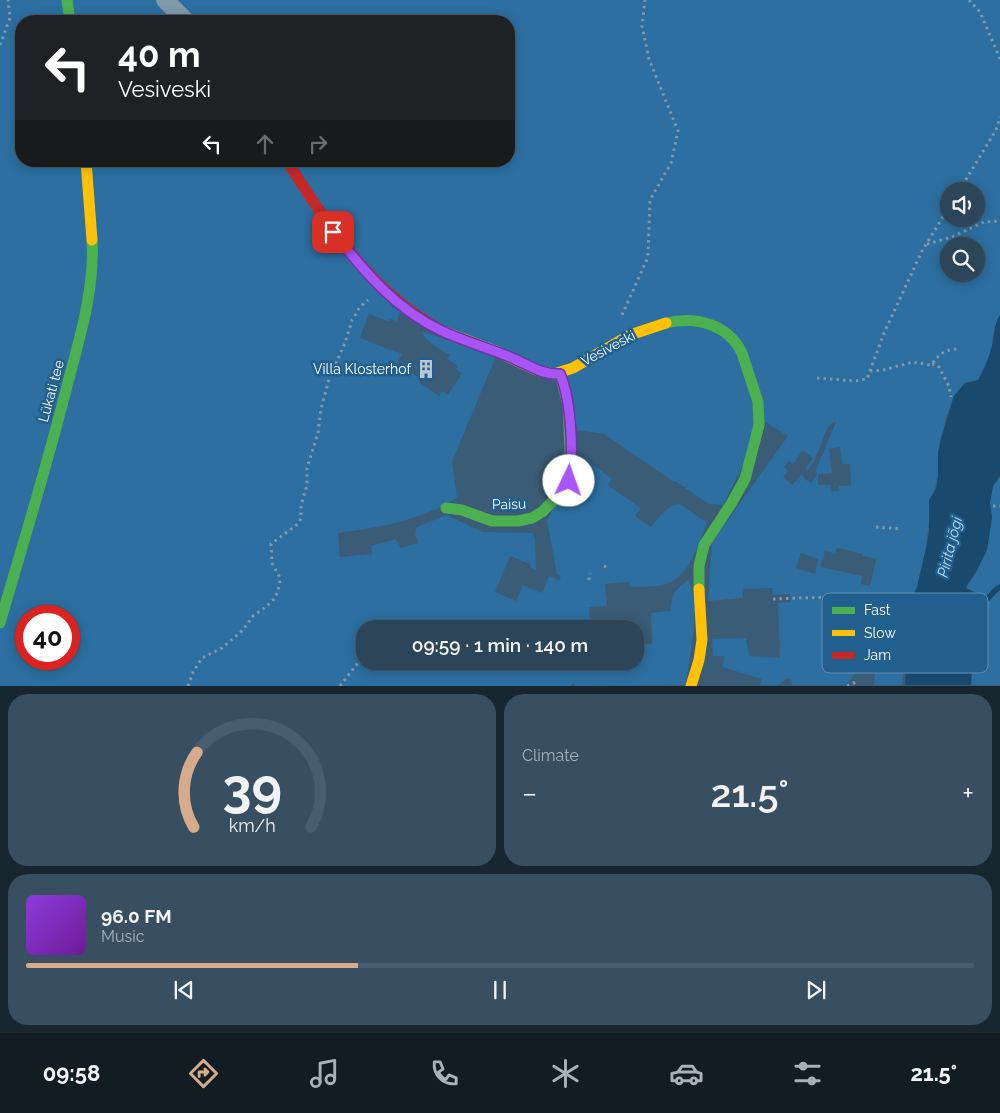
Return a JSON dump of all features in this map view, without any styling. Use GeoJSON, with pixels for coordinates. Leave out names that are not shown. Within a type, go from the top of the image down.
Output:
{"type":"FeatureCollection","features":[{"type":"Feature","properties":{"kind":"street"},"geometry":{"type":"LineString","coordinates":[[67,0],[69,15]]}},
{"type":"Feature","properties":{"kind":"street"},"geometry":{"type":"LineString","coordinates":[[165,0],[180,15]]}},
{"type":"Feature","properties":{"kind":"street","name":"Lükati tee"},"geometry":{"type":"LineString","coordinates":[[0,623],[62,409],[85,316],[90,285],[92,245],[86,167]]}},
{"type":"Feature","properties":{"kind":"street"},"geometry":{"type":"LineString","coordinates":[[291,167],[333,232],[381,289],[418,317],[441,330],[545,373],[560,374]]}},
{"type":"Feature","properties":{"kind":"street","name":"Vesiveski"},"geometry":{"type":"LineString","coordinates":[[560,374],[626,336],[672,321],[703,321],[714,325],[732,337],[739,346],[761,413],[752,459],[745,478],[701,553],[699,572],[703,624],[702,647],[691,686]]}},
{"type":"Feature","properties":{"kind":"street","name":"Paisu"},"geometry":{"type":"LineString","coordinates":[[446,508],[460,508],[487,520],[522,520],[533,518],[542,513],[564,489],[569,481],[570,473],[570,433],[567,395],[560,374]]}},
{"type":"Feature","properties":{"kind":"path"},"geometry":{"type":"LineString","coordinates":[[0,44],[10,18],[8,0]]}},
{"type":"Feature","properties":{"kind":"path"},"geometry":{"type":"LineString","coordinates":[[621,319],[648,257],[650,200],[671,163],[678,131],[649,59],[642,26],[645,0]]}},
{"type":"Feature","properties":{"kind":"path"},"geometry":{"type":"LineString","coordinates":[[968,0],[980,12],[1000,59]]}},
{"type":"Feature","properties":{"kind":"path"},"geometry":{"type":"LineString","coordinates":[[964,182],[996,130],[1000,116]]}},
{"type":"Feature","properties":{"kind":"path"},"geometry":{"type":"LineString","coordinates":[[926,244],[952,237],[980,223],[1000,221]]}},
{"type":"Feature","properties":{"kind":"path"},"geometry":{"type":"LineString","coordinates":[[817,378],[867,379],[891,317],[926,244],[940,222]]}},
{"type":"Feature","properties":{"kind":"path"},"geometry":{"type":"LineString","coordinates":[[188,686],[193,672],[202,658],[222,648],[243,630],[253,616],[270,604],[279,590],[279,576],[272,563],[271,544],[299,523],[301,505],[307,485],[308,468],[318,433],[321,409],[329,379],[345,343],[352,320],[360,307],[381,289]]}},
{"type":"Feature","properties":{"kind":"path"},"geometry":{"type":"LineString","coordinates":[[932,364],[936,357],[949,349],[960,349]]}},
{"type":"Feature","properties":{"kind":"path"},"geometry":{"type":"LineString","coordinates":[[870,371],[883,370],[913,362],[937,364],[949,386],[951,396]]}},
{"type":"Feature","properties":{"kind":"path"},"geometry":{"type":"LineString","coordinates":[[993,506],[1000,506]]}},
{"type":"Feature","properties":{"kind":"path"},"geometry":{"type":"LineString","coordinates":[[876,527],[902,529]]}},
{"type":"Feature","properties":{"kind":"path"},"geometry":{"type":"LineString","coordinates":[[604,566],[609,568]]}},
{"type":"Feature","properties":{"kind":"path"},"geometry":{"type":"LineString","coordinates":[[589,580],[590,573]]}},
{"type":"Feature","properties":{"kind":"path"},"geometry":{"type":"LineString","coordinates":[[773,599],[822,597]]}},
{"type":"Feature","properties":{"kind":"path"},"geometry":{"type":"LineString","coordinates":[[340,686],[356,666]]}},
{"type":"Feature","properties":{"kind":"path"},"geometry":{"type":"LineString","coordinates":[[847,686],[858,681]]}},
{"type":"Feature","properties":{"kind":"shaded area"},"geometry":{"type":"Polygon","coordinates":[[[0,0],[1000,0],[1000,315],[995,326],[989,355],[978,380],[965,383],[954,396],[946,418],[938,453],[938,476],[932,496],[926,548],[914,593],[822,593],[822,673],[857,673],[846,685],[792,685],[791,679],[787,678],[779,685],[760,685],[761,679],[723,667],[724,656],[713,656],[712,639],[746,638],[749,656],[780,658],[778,603],[791,602],[790,594],[773,595],[772,588],[743,589],[743,598],[708,601],[712,542],[788,436],[765,422],[723,505],[709,504],[604,434],[577,430],[570,386],[400,313],[397,321],[390,319],[389,322],[369,314],[360,338],[402,354],[394,368],[403,374],[406,370],[420,378],[419,382],[439,396],[442,391],[448,395],[462,373],[456,369],[458,366],[447,359],[450,355],[429,342],[421,331],[496,356],[452,462],[457,498],[429,512],[399,522],[369,529],[338,533],[340,557],[372,554],[371,546],[396,539],[401,548],[418,543],[415,533],[417,527],[449,514],[449,516],[483,532],[532,533],[535,539],[536,570],[530,567],[530,564],[510,556],[495,592],[516,601],[523,585],[542,593],[549,576],[559,580],[561,576],[557,574],[547,521],[580,457],[583,457],[612,479],[607,485],[641,508],[635,516],[651,527],[667,509],[680,504],[707,523],[692,559],[674,580],[666,584],[653,586],[630,587],[629,582],[605,584],[607,606],[589,607],[590,620],[356,620],[356,670],[644,670],[644,645],[652,644],[651,613],[671,611],[675,592],[689,579],[697,606],[686,685],[575,686],[573,683],[570,686],[0,686],[0,0]],[[836,422],[828,427],[814,461],[808,470],[805,469],[813,458],[803,450],[793,464],[789,461],[784,467],[788,471],[783,477],[792,485],[802,474],[811,483],[817,475],[816,470],[836,422]],[[840,447],[829,449],[832,473],[818,474],[818,485],[831,485],[831,491],[839,491],[839,486],[851,485],[850,464],[842,464],[840,447]],[[837,548],[835,553],[825,551],[821,567],[862,576],[861,584],[870,586],[876,559],[837,548]],[[801,553],[796,568],[815,574],[818,559],[801,553]]]}},
{"type":"Feature","properties":{"kind":"shaded area"},"geometry":{"type":"Polygon","coordinates":[[[1000,476],[1000,685],[971,685],[972,673],[988,673],[988,593],[962,593],[976,572],[987,550],[992,517],[990,503],[993,486],[1000,476]]]}},
{"type":"Feature","properties":{"kind":"shaded area"},"geometry":{"type":"Polygon","coordinates":[[[875,673],[903,673],[902,685],[874,685],[875,673]]]}},
{"type":"Feature","properties":{"kind":"water","name":"Pirita jõgi"},"geometry":{"type":"Polygon","coordinates":[[[1000,315],[1000,476],[993,486],[990,503],[992,517],[987,550],[976,572],[962,593],[914,593],[929,532],[929,500],[936,489],[938,453],[941,438],[954,396],[965,383],[978,380],[982,372],[991,350],[1000,315]]]}},
{"type":"Feature","properties":{"kind":"water"},"geometry":{"type":"Polygon","coordinates":[[[906,673],[972,673],[971,685],[905,685],[906,673]]]}},
{"type":"Feature","properties":{"kind":"waterway"},"geometry":{"type":"LineString","coordinates":[[988,599],[1000,587]]}},
{"type":"Feature","properties":{"kind":"waterway"},"geometry":{"type":"LineString","coordinates":[[964,590],[970,593]]}},
{"type":"Feature","properties":{"kind":"traffic: fast"},"geometry":{"type":"LineString","coordinates":[[67,0],[69,15]]}},
{"type":"Feature","properties":{"kind":"traffic: fast"},"geometry":{"type":"LineString","coordinates":[[0,623],[52,443],[82,330],[89,294],[92,240]]}},
{"type":"Feature","properties":{"kind":"traffic: fast"},"geometry":{"type":"LineString","coordinates":[[666,323],[677,321],[700,322],[710,324],[728,335],[742,353],[758,402],[759,425],[745,479],[704,545],[699,566],[699,589]]}},
{"type":"Feature","properties":{"kind":"traffic: fast"},"geometry":{"type":"LineString","coordinates":[[446,508],[462,510],[492,521],[518,521],[532,518],[542,512],[558,496],[568,482],[571,472],[568,405],[560,374]]}},
{"type":"Feature","properties":{"kind":"traffic: slow"},"geometry":{"type":"LineString","coordinates":[[86,167],[92,240]]}},
{"type":"Feature","properties":{"kind":"traffic: slow"},"geometry":{"type":"LineString","coordinates":[[445,332],[498,352],[536,370],[554,374],[573,368],[630,335],[666,323]]}},
{"type":"Feature","properties":{"kind":"traffic: slow"},"geometry":{"type":"LineString","coordinates":[[691,686],[699,660],[702,640],[699,589]]}},
{"type":"Feature","properties":{"kind":"traffic: jam"},"geometry":{"type":"LineString","coordinates":[[291,167],[336,235],[374,279],[396,299],[445,332]]}},
{"type":"Feature","properties":{"kind":"place","name":"Villa Klosterhof"},"geometry":{"type":"Point","coordinates":[426,369]}},
{"type":"Feature","properties":{"kind":"route"},"geometry":{"type":"LineString","coordinates":[[333,232],[370,278],[418,317],[441,330],[545,373],[560,374],[567,395],[570,433],[569,481]]}}]}
